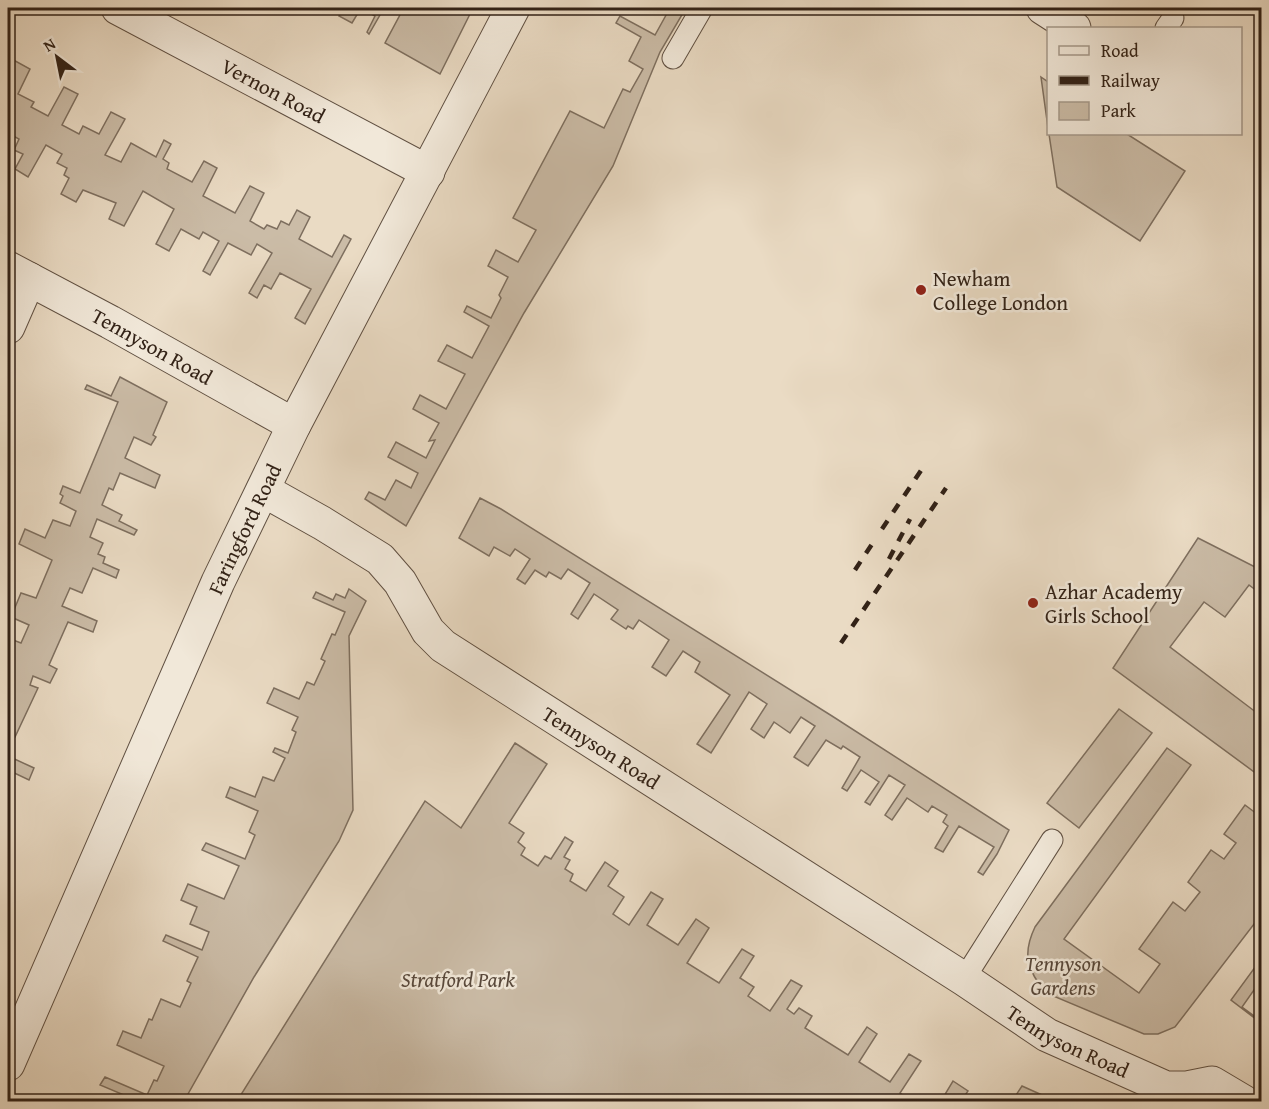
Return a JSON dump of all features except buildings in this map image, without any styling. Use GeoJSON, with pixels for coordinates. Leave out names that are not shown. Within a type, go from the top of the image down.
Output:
{"type":"FeatureCollection","features":[{"type":"Feature","properties":{"kind":"street","name":"Vernon Road"},"geometry":{"type":"LineString","coordinates":[[118,8],[428,172]]}},
{"type":"Feature","properties":{"kind":"street","name":"Faringford Road"},"geometry":{"type":"LineString","coordinates":[[8,1064],[218,582],[294,425],[513,8]]}},
{"type":"Feature","properties":{"kind":"street"},"geometry":{"type":"LineString","coordinates":[[1043,8],[1072,27]]}},
{"type":"Feature","properties":{"kind":"street"},"geometry":{"type":"LineString","coordinates":[[8,327],[18,274]]}},
{"type":"Feature","properties":{"kind":"street","name":"Tennyson Road"},"geometry":{"type":"LineString","coordinates":[[18,274],[110,322],[294,425]]}},
{"type":"Feature","properties":{"kind":"street","name":"Tennyson Road"},"geometry":{"type":"LineString","coordinates":[[263,490],[380,559],[400,582],[428,631],[443,646],[964,979],[1047,1035],[1166,1088],[1187,1089],[1212,1083],[1244,1101]]}},
{"type":"Feature","properties":{"kind":"lane"},"geometry":{"type":"LineString","coordinates":[[673,58],[702,8]]}},
{"type":"Feature","properties":{"kind":"lane"},"geometry":{"type":"LineString","coordinates":[[964,979],[1052,840]]}},
{"type":"Feature","properties":{"kind":"green space"},"geometry":{"type":"Polygon","coordinates":[[[344,8],[361,8],[352,23],[339,16],[344,8]]]}},
{"type":"Feature","properties":{"kind":"green space"},"geometry":{"type":"Polygon","coordinates":[[[361,8],[384,8],[369,34],[367,32],[375,16],[361,8]]]}},
{"type":"Feature","properties":{"kind":"green space"},"geometry":{"type":"Polygon","coordinates":[[[395,8],[473,8],[440,74],[385,43],[402,11],[395,8]]]}},
{"type":"Feature","properties":{"kind":"green space"},"geometry":{"type":"Polygon","coordinates":[[[670,8],[686,8],[660,52],[613,166],[524,313],[406,526],[365,499],[369,492],[385,500],[396,480],[411,488],[418,473],[388,457],[396,442],[426,458],[435,440],[429,441],[439,423],[413,409],[420,395],[446,409],[465,374],[438,361],[447,345],[472,358],[489,326],[464,312],[467,306],[491,318],[508,277],[488,266],[496,250],[518,262],[536,230],[513,218],[570,111],[604,128],[623,89],[630,92],[643,69],[629,61],[641,37],[616,23],[620,16],[655,35],[670,8]]]}},
{"type":"Feature","properties":{"kind":"green space"},"geometry":{"type":"Polygon","coordinates":[[[8,57],[30,69],[18,94],[34,102],[31,107],[48,116],[64,87],[78,94],[62,125],[79,134],[83,126],[99,134],[111,112],[125,119],[105,155],[121,162],[131,143],[156,157],[164,140],[171,144],[163,159],[169,163],[167,169],[192,182],[204,161],[217,168],[203,196],[235,213],[250,186],[264,193],[250,221],[264,229],[267,225],[277,229],[281,221],[289,225],[297,210],[310,217],[299,239],[332,257],[344,235],[351,239],[305,324],[295,318],[311,289],[280,273],[271,289],[264,285],[257,298],[249,293],[272,253],[257,244],[251,255],[228,243],[210,275],[203,271],[219,241],[203,232],[199,239],[181,229],[169,251],[156,244],[174,209],[143,191],[124,226],[109,219],[116,203],[83,190],[76,202],[61,194],[69,178],[64,175],[67,168],[57,163],[62,154],[46,145],[28,177],[15,169],[23,154],[14,150],[19,139],[8,133],[8,57]]]}},
{"type":"Feature","properties":{"kind":"green space"},"geometry":{"type":"Polygon","coordinates":[[[1041,77],[1047,81],[1047,121],[1041,77]]]}},
{"type":"Feature","properties":{"kind":"green space"},"geometry":{"type":"Polygon","coordinates":[[[1049,135],[1129,135],[1185,171],[1140,241],[1057,187],[1049,135]]]}},
{"type":"Feature","properties":{"kind":"green space"},"geometry":{"type":"Polygon","coordinates":[[[120,377],[167,402],[153,435],[156,437],[151,445],[134,437],[125,458],[160,475],[155,488],[120,473],[113,490],[109,488],[102,505],[122,515],[119,521],[137,530],[134,535],[97,519],[90,537],[103,543],[98,554],[105,557],[103,563],[119,570],[116,578],[93,568],[82,593],[70,588],[62,606],[97,621],[93,632],[68,622],[49,665],[57,669],[50,683],[33,676],[30,685],[38,688],[15,737],[10,735],[8,740],[8,638],[21,643],[29,625],[11,617],[21,593],[36,598],[52,560],[19,544],[25,529],[45,538],[53,520],[70,526],[76,511],[60,503],[63,486],[80,493],[118,402],[85,389],[87,385],[111,396],[120,377]]]}},
{"type":"Feature","properties":{"kind":"green space"},"geometry":{"type":"Polygon","coordinates":[[[480,498],[832,716],[1009,830],[983,875],[978,872],[994,847],[959,826],[943,852],[935,848],[948,826],[943,822],[947,815],[932,806],[928,812],[907,798],[892,820],[885,815],[905,785],[889,775],[870,805],[865,802],[879,782],[861,770],[847,791],[842,788],[860,757],[843,746],[841,749],[826,740],[808,766],[794,757],[815,726],[801,717],[790,733],[774,722],[764,738],[751,729],[767,704],[749,692],[711,753],[697,744],[730,695],[695,672],[700,662],[683,651],[666,676],[652,667],[669,640],[639,620],[633,629],[628,626],[626,629],[611,619],[618,610],[594,594],[578,619],[571,614],[590,583],[568,569],[561,579],[549,572],[546,577],[535,570],[525,584],[517,579],[530,559],[515,549],[510,556],[494,547],[489,556],[459,538],[480,498]]]}},
{"type":"Feature","properties":{"kind":"green space"},"geometry":{"type":"Polygon","coordinates":[[[1198,538],[1261,570],[1261,594],[1249,585],[1225,617],[1204,602],[1170,647],[1261,716],[1261,777],[1113,668],[1198,538]]]}},
{"type":"Feature","properties":{"kind":"green space"},"geometry":{"type":"Polygon","coordinates":[[[349,589],[366,601],[349,636],[353,810],[339,841],[254,977],[184,1101],[138,1101],[100,1085],[105,1077],[147,1095],[154,1080],[157,1081],[164,1066],[117,1045],[123,1031],[141,1038],[161,999],[180,1007],[191,983],[187,981],[198,957],[163,941],[166,935],[202,950],[209,932],[190,924],[197,907],[181,900],[188,884],[224,899],[239,866],[202,850],[206,843],[245,859],[255,835],[249,832],[258,811],[226,797],[230,787],[255,797],[263,777],[274,781],[285,758],[273,752],[275,748],[288,753],[296,732],[292,730],[298,717],[267,703],[274,688],[299,699],[307,682],[314,685],[325,661],[321,659],[345,612],[313,598],[316,592],[333,600],[336,594],[345,598],[349,589]]]}},
{"type":"Feature","properties":{"kind":"green space"},"geometry":{"type":"Polygon","coordinates":[[[1119,709],[1152,733],[1079,828],[1047,803],[1119,709]]]}},
{"type":"Feature","properties":{"kind":"green space","name":"Stratford Park"},"geometry":{"type":"Polygon","coordinates":[[[515,743],[547,764],[509,823],[524,833],[518,842],[525,848],[521,855],[538,866],[545,856],[551,859],[565,837],[573,842],[564,857],[570,860],[565,869],[573,874],[570,881],[586,891],[605,862],[618,871],[608,886],[624,897],[613,914],[629,925],[651,892],[663,899],[647,925],[678,945],[696,919],[709,928],[687,963],[719,983],[742,949],[754,956],[740,978],[754,987],[748,996],[770,1011],[791,980],[802,986],[787,1009],[794,1014],[799,1008],[812,1016],[805,1028],[848,1055],[867,1027],[877,1034],[859,1062],[890,1082],[909,1054],[921,1061],[900,1093],[912,1101],[237,1101],[425,801],[461,828],[515,743]]]}},
{"type":"Feature","properties":{"kind":"green space","name":"Tennyson Gardens"},"geometry":{"type":"Polygon","coordinates":[[[1167,748],[1191,765],[1064,939],[1139,993],[1160,964],[1139,949],[1173,902],[1185,911],[1200,892],[1188,882],[1211,850],[1224,859],[1236,843],[1224,834],[1245,805],[1261,817],[1261,915],[1175,1027],[1158,1034],[1144,1034],[1046,993],[1034,977],[1028,962],[1028,954],[1035,927],[1167,748]]]}},
{"type":"Feature","properties":{"kind":"green space"},"geometry":{"type":"Polygon","coordinates":[[[8,756],[34,768],[29,780],[8,770],[8,756]]]}},
{"type":"Feature","properties":{"kind":"green space"},"geometry":{"type":"Polygon","coordinates":[[[1261,959],[1261,980],[1242,1007],[1261,1023],[1231,1000],[1261,959]]]}},
{"type":"Feature","properties":{"kind":"green space"},"geometry":{"type":"Polygon","coordinates":[[[953,1081],[968,1091],[961,1101],[941,1101],[953,1081]]]}},
{"type":"Feature","properties":{"kind":"green space"},"geometry":{"type":"Polygon","coordinates":[[[1022,1086],[1042,1095],[1040,1101],[1012,1101],[1022,1086]]]}},
{"type":"Feature","properties":{"kind":"railway"},"geometry":{"type":"LineString","coordinates":[[882,529],[926,463]]}},
{"type":"Feature","properties":{"kind":"railway"},"geometry":{"type":"LineString","coordinates":[[841,643],[946,488]]}},
{"type":"Feature","properties":{"kind":"railway"},"geometry":{"type":"LineString","coordinates":[[889,559],[910,519]]}},
{"type":"Feature","properties":{"kind":"railway"},"geometry":{"type":"LineString","coordinates":[[855,570],[876,538]]}},
{"type":"Feature","properties":{"kind":"place","name":"Newham College London"},"geometry":{"type":"Point","coordinates":[921,290]}},
{"type":"Feature","properties":{"kind":"place","name":"Azhar Academy Girls School"},"geometry":{"type":"Point","coordinates":[1033,603]}}]}
